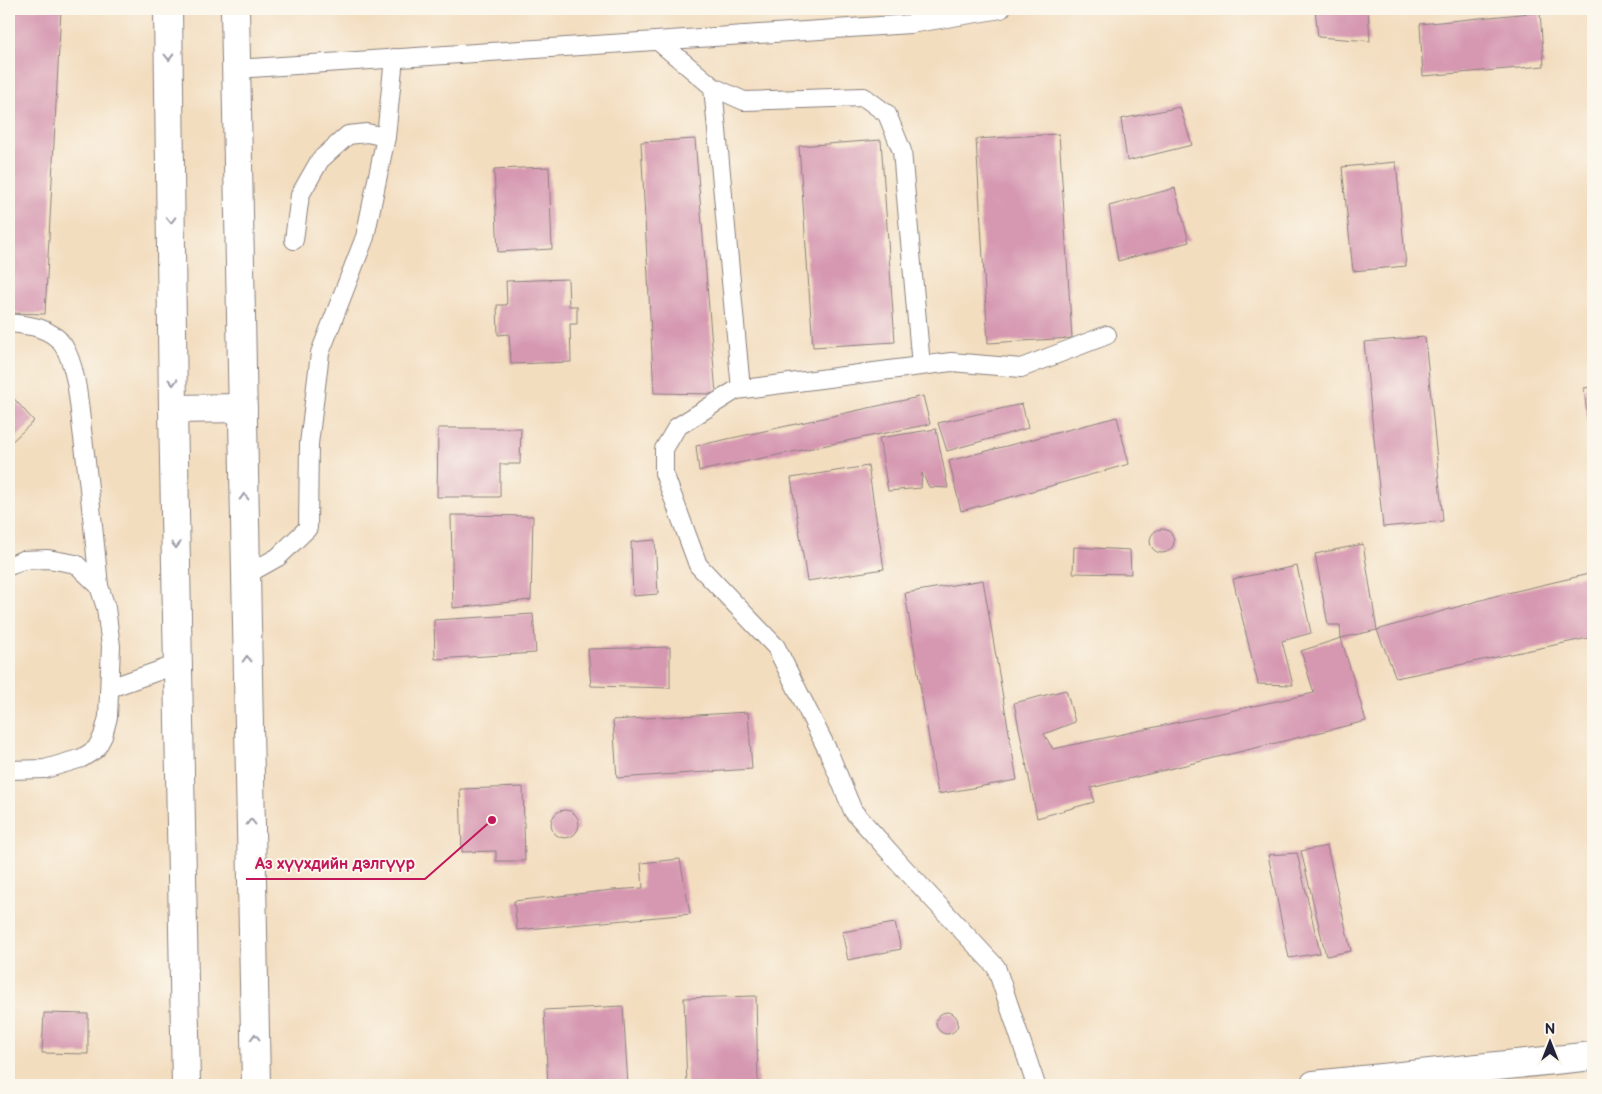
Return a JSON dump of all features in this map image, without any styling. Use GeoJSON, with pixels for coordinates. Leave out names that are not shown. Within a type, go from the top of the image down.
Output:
{"type":"FeatureCollection","features":[{"type":"Feature","properties":{"kind":"main road"},"geometry":{"type":"LineString","coordinates":[[168,9],[173,409],[186,1085]]}},
{"type":"Feature","properties":{"kind":"main road"},"geometry":{"type":"LineString","coordinates":[[235,9],[256,1085]]}},
{"type":"Feature","properties":{"kind":"main road"},"geometry":{"type":"LineString","coordinates":[[173,409],[243,408]]}},
{"type":"Feature","properties":{"kind":"main road"},"geometry":{"type":"LineString","coordinates":[[1314,1085],[1593,1056]]}},
{"type":"Feature","properties":{"kind":"lane"},"geometry":{"type":"LineString","coordinates":[[236,69],[910,24],[1001,9]]}},
{"type":"Feature","properties":{"kind":"lane"},"geometry":{"type":"LineString","coordinates":[[658,41],[713,87],[744,101],[864,97],[886,114],[902,151],[921,366]]}},
{"type":"Feature","properties":{"kind":"lane"},"geometry":{"type":"LineString","coordinates":[[246,576],[278,557],[308,528],[308,444],[320,353],[364,237],[386,138],[394,58]]}},
{"type":"Feature","properties":{"kind":"lane"},"geometry":{"type":"LineString","coordinates":[[713,87],[741,389]]}},
{"type":"Feature","properties":{"kind":"lane"},"geometry":{"type":"LineString","coordinates":[[294,240],[300,195],[320,160],[348,135],[367,133],[386,138]]}},
{"type":"Feature","properties":{"kind":"lane"},"geometry":{"type":"LineString","coordinates":[[9,323],[31,325],[48,331],[62,344],[72,365],[85,453],[99,586],[106,608],[111,646],[108,716],[103,736],[96,748],[82,758],[45,769],[9,770]]}},
{"type":"Feature","properties":{"kind":"lane"},"geometry":{"type":"LineString","coordinates":[[1036,1085],[996,967],[853,811],[829,753],[776,647],[698,565],[664,473],[664,449],[677,427],[736,390],[951,362],[1021,368],[1107,335]]}},
{"type":"Feature","properties":{"kind":"lane"},"geometry":{"type":"LineString","coordinates":[[9,566],[23,560],[48,559],[76,564],[99,586]]}},
{"type":"Feature","properties":{"kind":"lane"},"geometry":{"type":"LineString","coordinates":[[110,688],[178,664]]}},
{"type":"Feature","properties":{"kind":"building"},"geometry":{"type":"Polygon","coordinates":[[[9,9],[61,9],[45,314],[9,313],[9,9]]]}},
{"type":"Feature","properties":{"kind":"building"},"geometry":{"type":"Polygon","coordinates":[[[1315,9],[1368,9],[1370,41],[1318,37],[1315,9]]]}},
{"type":"Feature","properties":{"kind":"building"},"geometry":{"type":"Polygon","coordinates":[[[1540,12],[1544,66],[1423,76],[1420,24],[1540,12]]]}},
{"type":"Feature","properties":{"kind":"building"},"geometry":{"type":"Polygon","coordinates":[[[1180,107],[1192,145],[1127,161],[1121,119],[1180,107]]]}},
{"type":"Feature","properties":{"kind":"building"},"geometry":{"type":"Polygon","coordinates":[[[1059,134],[1072,338],[988,343],[976,139],[1059,134]]]}},
{"type":"Feature","properties":{"kind":"building"},"geometry":{"type":"Polygon","coordinates":[[[695,139],[716,394],[654,393],[641,142],[695,139]]]}},
{"type":"Feature","properties":{"kind":"building"},"geometry":{"type":"Polygon","coordinates":[[[881,140],[895,342],[813,347],[799,146],[881,140]]]}},
{"type":"Feature","properties":{"kind":"building"},"geometry":{"type":"Polygon","coordinates":[[[1396,162],[1406,266],[1353,271],[1342,167],[1396,162]]]}},
{"type":"Feature","properties":{"kind":"building"},"geometry":{"type":"Polygon","coordinates":[[[549,167],[552,249],[498,252],[494,169],[549,167]]]}},
{"type":"Feature","properties":{"kind":"building"},"geometry":{"type":"Polygon","coordinates":[[[1175,188],[1189,242],[1118,261],[1109,206],[1175,188]]]}},
{"type":"Feature","properties":{"kind":"building"},"geometry":{"type":"Polygon","coordinates":[[[568,279],[569,306],[577,306],[577,324],[570,324],[571,362],[511,364],[509,334],[498,335],[497,305],[507,305],[506,281],[568,279]]]}},
{"type":"Feature","properties":{"kind":"building"},"geometry":{"type":"Polygon","coordinates":[[[1425,337],[1443,521],[1383,527],[1364,342],[1425,337]]]}},
{"type":"Feature","properties":{"kind":"building"},"geometry":{"type":"Polygon","coordinates":[[[1593,387],[1593,443],[1590,444],[1584,388],[1593,387]]]}},
{"type":"Feature","properties":{"kind":"building"},"geometry":{"type":"Polygon","coordinates":[[[9,393],[34,421],[9,444],[9,393]]]}},
{"type":"Feature","properties":{"kind":"building"},"geometry":{"type":"Polygon","coordinates":[[[923,396],[930,424],[699,471],[696,446],[923,396]]]}},
{"type":"Feature","properties":{"kind":"building"},"geometry":{"type":"Polygon","coordinates":[[[1022,404],[1028,428],[947,451],[938,423],[1022,404]]]}},
{"type":"Feature","properties":{"kind":"building"},"geometry":{"type":"Polygon","coordinates":[[[1117,417],[1129,464],[961,511],[949,461],[1117,417]]]}},
{"type":"Feature","properties":{"kind":"building"},"geometry":{"type":"Polygon","coordinates":[[[438,428],[521,428],[520,464],[500,464],[500,497],[437,497],[438,428]]]}},
{"type":"Feature","properties":{"kind":"building"},"geometry":{"type":"Polygon","coordinates":[[[936,429],[948,488],[929,487],[922,473],[921,488],[888,491],[879,438],[936,429]]]}},
{"type":"Feature","properties":{"kind":"building"},"geometry":{"type":"Polygon","coordinates":[[[868,466],[884,569],[807,581],[791,478],[868,466]]]}},
{"type":"Feature","properties":{"kind":"building"},"geometry":{"type":"Polygon","coordinates":[[[451,515],[533,516],[531,600],[453,608],[451,515]]]}},
{"type":"Feature","properties":{"kind":"building"},"geometry":{"type":"Polygon","coordinates":[[[1162,529],[1170,533],[1174,541],[1170,549],[1162,553],[1154,549],[1150,541],[1154,533],[1162,529]]]}},
{"type":"Feature","properties":{"kind":"building"},"geometry":{"type":"Polygon","coordinates":[[[655,540],[658,594],[633,596],[631,542],[655,540]]]}},
{"type":"Feature","properties":{"kind":"building"},"geometry":{"type":"Polygon","coordinates":[[[1363,544],[1377,630],[1341,638],[1340,625],[1328,625],[1315,554],[1363,544]]]}},
{"type":"Feature","properties":{"kind":"building"},"geometry":{"type":"Polygon","coordinates":[[[1074,547],[1130,550],[1131,574],[1073,573],[1074,547]]]}},
{"type":"Feature","properties":{"kind":"building"},"geometry":{"type":"Polygon","coordinates":[[[1297,566],[1311,633],[1282,641],[1293,685],[1258,684],[1233,579],[1297,566]]]}},
{"type":"Feature","properties":{"kind":"building"},"geometry":{"type":"Polygon","coordinates":[[[1593,573],[1593,637],[1396,678],[1377,630],[1495,596],[1593,573]]]}},
{"type":"Feature","properties":{"kind":"building"},"geometry":{"type":"Polygon","coordinates":[[[983,580],[1017,780],[938,794],[905,593],[983,580]]]}},
{"type":"Feature","properties":{"kind":"building"},"geometry":{"type":"Polygon","coordinates":[[[533,614],[536,653],[435,659],[434,620],[533,614]]]}},
{"type":"Feature","properties":{"kind":"building"},"geometry":{"type":"Polygon","coordinates":[[[1341,638],[1366,721],[1091,788],[1094,802],[1037,818],[1014,703],[1066,690],[1075,722],[1044,734],[1053,749],[1314,693],[1301,651],[1341,638]]]}},
{"type":"Feature","properties":{"kind":"building"},"geometry":{"type":"Polygon","coordinates":[[[670,647],[670,688],[591,686],[588,649],[670,647]]]}},
{"type":"Feature","properties":{"kind":"building"},"geometry":{"type":"Polygon","coordinates":[[[748,712],[752,769],[617,778],[613,720],[748,712]]]}},
{"type":"Feature","properties":{"kind":"building"},"geometry":{"type":"Polygon","coordinates":[[[523,787],[525,861],[496,861],[496,851],[462,852],[460,789],[523,787]]]}},
{"type":"Feature","properties":{"kind":"building"},"geometry":{"type":"Polygon","coordinates":[[[565,810],[575,814],[579,824],[575,834],[565,838],[555,834],[551,824],[555,814],[565,810]]]}},
{"type":"Feature","properties":{"kind":"building"},"geometry":{"type":"Polygon","coordinates":[[[1327,846],[1351,951],[1326,956],[1301,851],[1327,846]]]}},
{"type":"Feature","properties":{"kind":"building"},"geometry":{"type":"Polygon","coordinates":[[[1297,853],[1320,953],[1289,958],[1268,855],[1297,853]]]}},
{"type":"Feature","properties":{"kind":"building"},"geometry":{"type":"Polygon","coordinates":[[[680,859],[690,914],[517,930],[514,901],[643,888],[641,863],[680,859]]]}},
{"type":"Feature","properties":{"kind":"building"},"geometry":{"type":"Polygon","coordinates":[[[895,923],[901,949],[848,960],[842,932],[895,923]]]}},
{"type":"Feature","properties":{"kind":"building"},"geometry":{"type":"Polygon","coordinates":[[[756,996],[758,1085],[687,1085],[684,998],[756,996]]]}},
{"type":"Feature","properties":{"kind":"building"},"geometry":{"type":"Polygon","coordinates":[[[623,1006],[628,1085],[548,1085],[544,1010],[623,1006]]]}},
{"type":"Feature","properties":{"kind":"building"},"geometry":{"type":"Polygon","coordinates":[[[947,1012],[955,1015],[958,1023],[955,1031],[947,1034],[939,1031],[936,1023],[939,1015],[947,1012]]]}},
{"type":"Feature","properties":{"kind":"building"},"geometry":{"type":"Polygon","coordinates":[[[44,1013],[88,1014],[88,1054],[42,1053],[44,1013]]]}},
{"type":"Feature","properties":{"kind":"place","name":"Аз хүүхдийн дэлгүүр"},"geometry":{"type":"Point","coordinates":[492,820]}}]}
